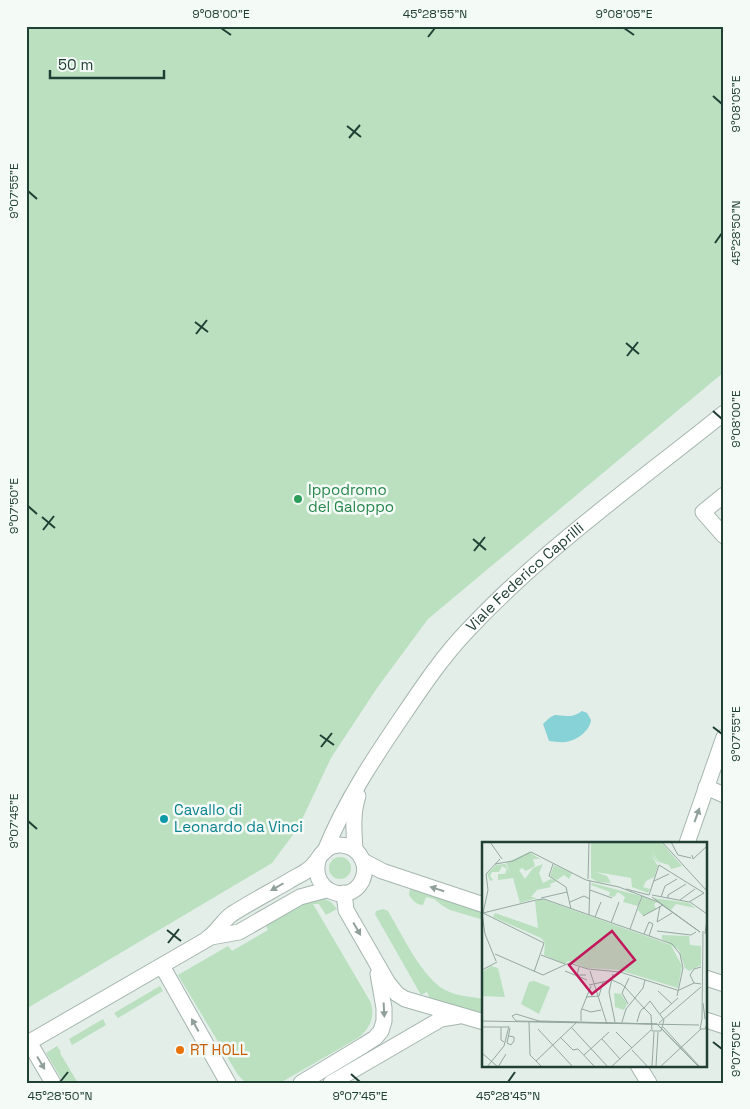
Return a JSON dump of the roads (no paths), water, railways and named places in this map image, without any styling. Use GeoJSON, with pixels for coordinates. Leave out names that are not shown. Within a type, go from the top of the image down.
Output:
{"type":"FeatureCollection","features":[{"type":"Feature","properties":{"kind":"street","name":"Viale Federico Caprilli"},"geometry":{"type":"LineString","coordinates":[[321,856],[336,823],[364,775],[400,719],[459,639],[523,575],[724,413]]}},
{"type":"Feature","properties":{"kind":"street"},"geometry":{"type":"LineString","coordinates":[[724,495],[703,512],[724,536]]}},
{"type":"Feature","properties":{"kind":"street"},"geometry":{"type":"LineString","coordinates":[[687,842],[724,738]]}},
{"type":"Feature","properties":{"kind":"street","name":"Viale Federico Caprilli"},"geometry":{"type":"LineString","coordinates":[[359,856],[353,823],[355,806],[364,775]]}},
{"type":"Feature","properties":{"kind":"street"},"geometry":{"type":"LineString","coordinates":[[706,787],[724,795]]}},
{"type":"Feature","properties":{"kind":"street"},"geometry":{"type":"LineString","coordinates":[[207,940],[229,916],[309,869],[332,846],[341,845],[382,871],[482,904]]}},
{"type":"Feature","properties":{"kind":"street"},"geometry":{"type":"LineString","coordinates":[[321,856],[317,875],[320,883],[326,890]]}},
{"type":"Feature","properties":{"kind":"street"},"geometry":{"type":"LineString","coordinates":[[53,1083],[28,1043],[207,940],[216,936],[239,932],[300,897],[326,890],[344,893],[353,890],[362,882],[365,870],[359,856]]}},
{"type":"Feature","properties":{"kind":"street"},"geometry":{"type":"LineString","coordinates":[[344,893],[346,910],[391,987],[400,996],[482,1022]]}},
{"type":"Feature","properties":{"kind":"street"},"geometry":{"type":"LineString","coordinates":[[301,1083],[375,1038],[381,1031],[384,1021],[384,1008],[376,962]]}},
{"type":"Feature","properties":{"kind":"street"},"geometry":{"type":"LineString","coordinates":[[162,966],[228,1083]]}},
{"type":"Feature","properties":{"kind":"street"},"geometry":{"type":"LineString","coordinates":[[708,979],[724,984]]}},
{"type":"Feature","properties":{"kind":"street"},"geometry":{"type":"LineString","coordinates":[[331,1083],[441,1019],[460,1016]]}},
{"type":"Feature","properties":{"kind":"street"},"geometry":{"type":"LineString","coordinates":[[708,1021],[724,1026]]}},
{"type":"Feature","properties":{"kind":"street"},"geometry":{"type":"LineString","coordinates":[[639,1066],[649,1083]]}},
{"type":"Feature","properties":{"kind":"water"},"geometry":{"type":"Polygon","coordinates":[[[582,711],[587,713],[591,720],[588,728],[582,735],[569,741],[549,741],[543,724],[556,715],[572,716],[582,711]]]}},
{"type":"Feature","properties":{"kind":"place","name":"Ippodromo del Galoppo"},"geometry":{"type":"Point","coordinates":[298,499]}},
{"type":"Feature","properties":{"kind":"place","name":"Cavallo di Leonardo da Vinci"},"geometry":{"type":"Point","coordinates":[164,819]}},
{"type":"Feature","properties":{"kind":"place","name":"RT HOLL"},"geometry":{"type":"Point","coordinates":[180,1050]}}]}
